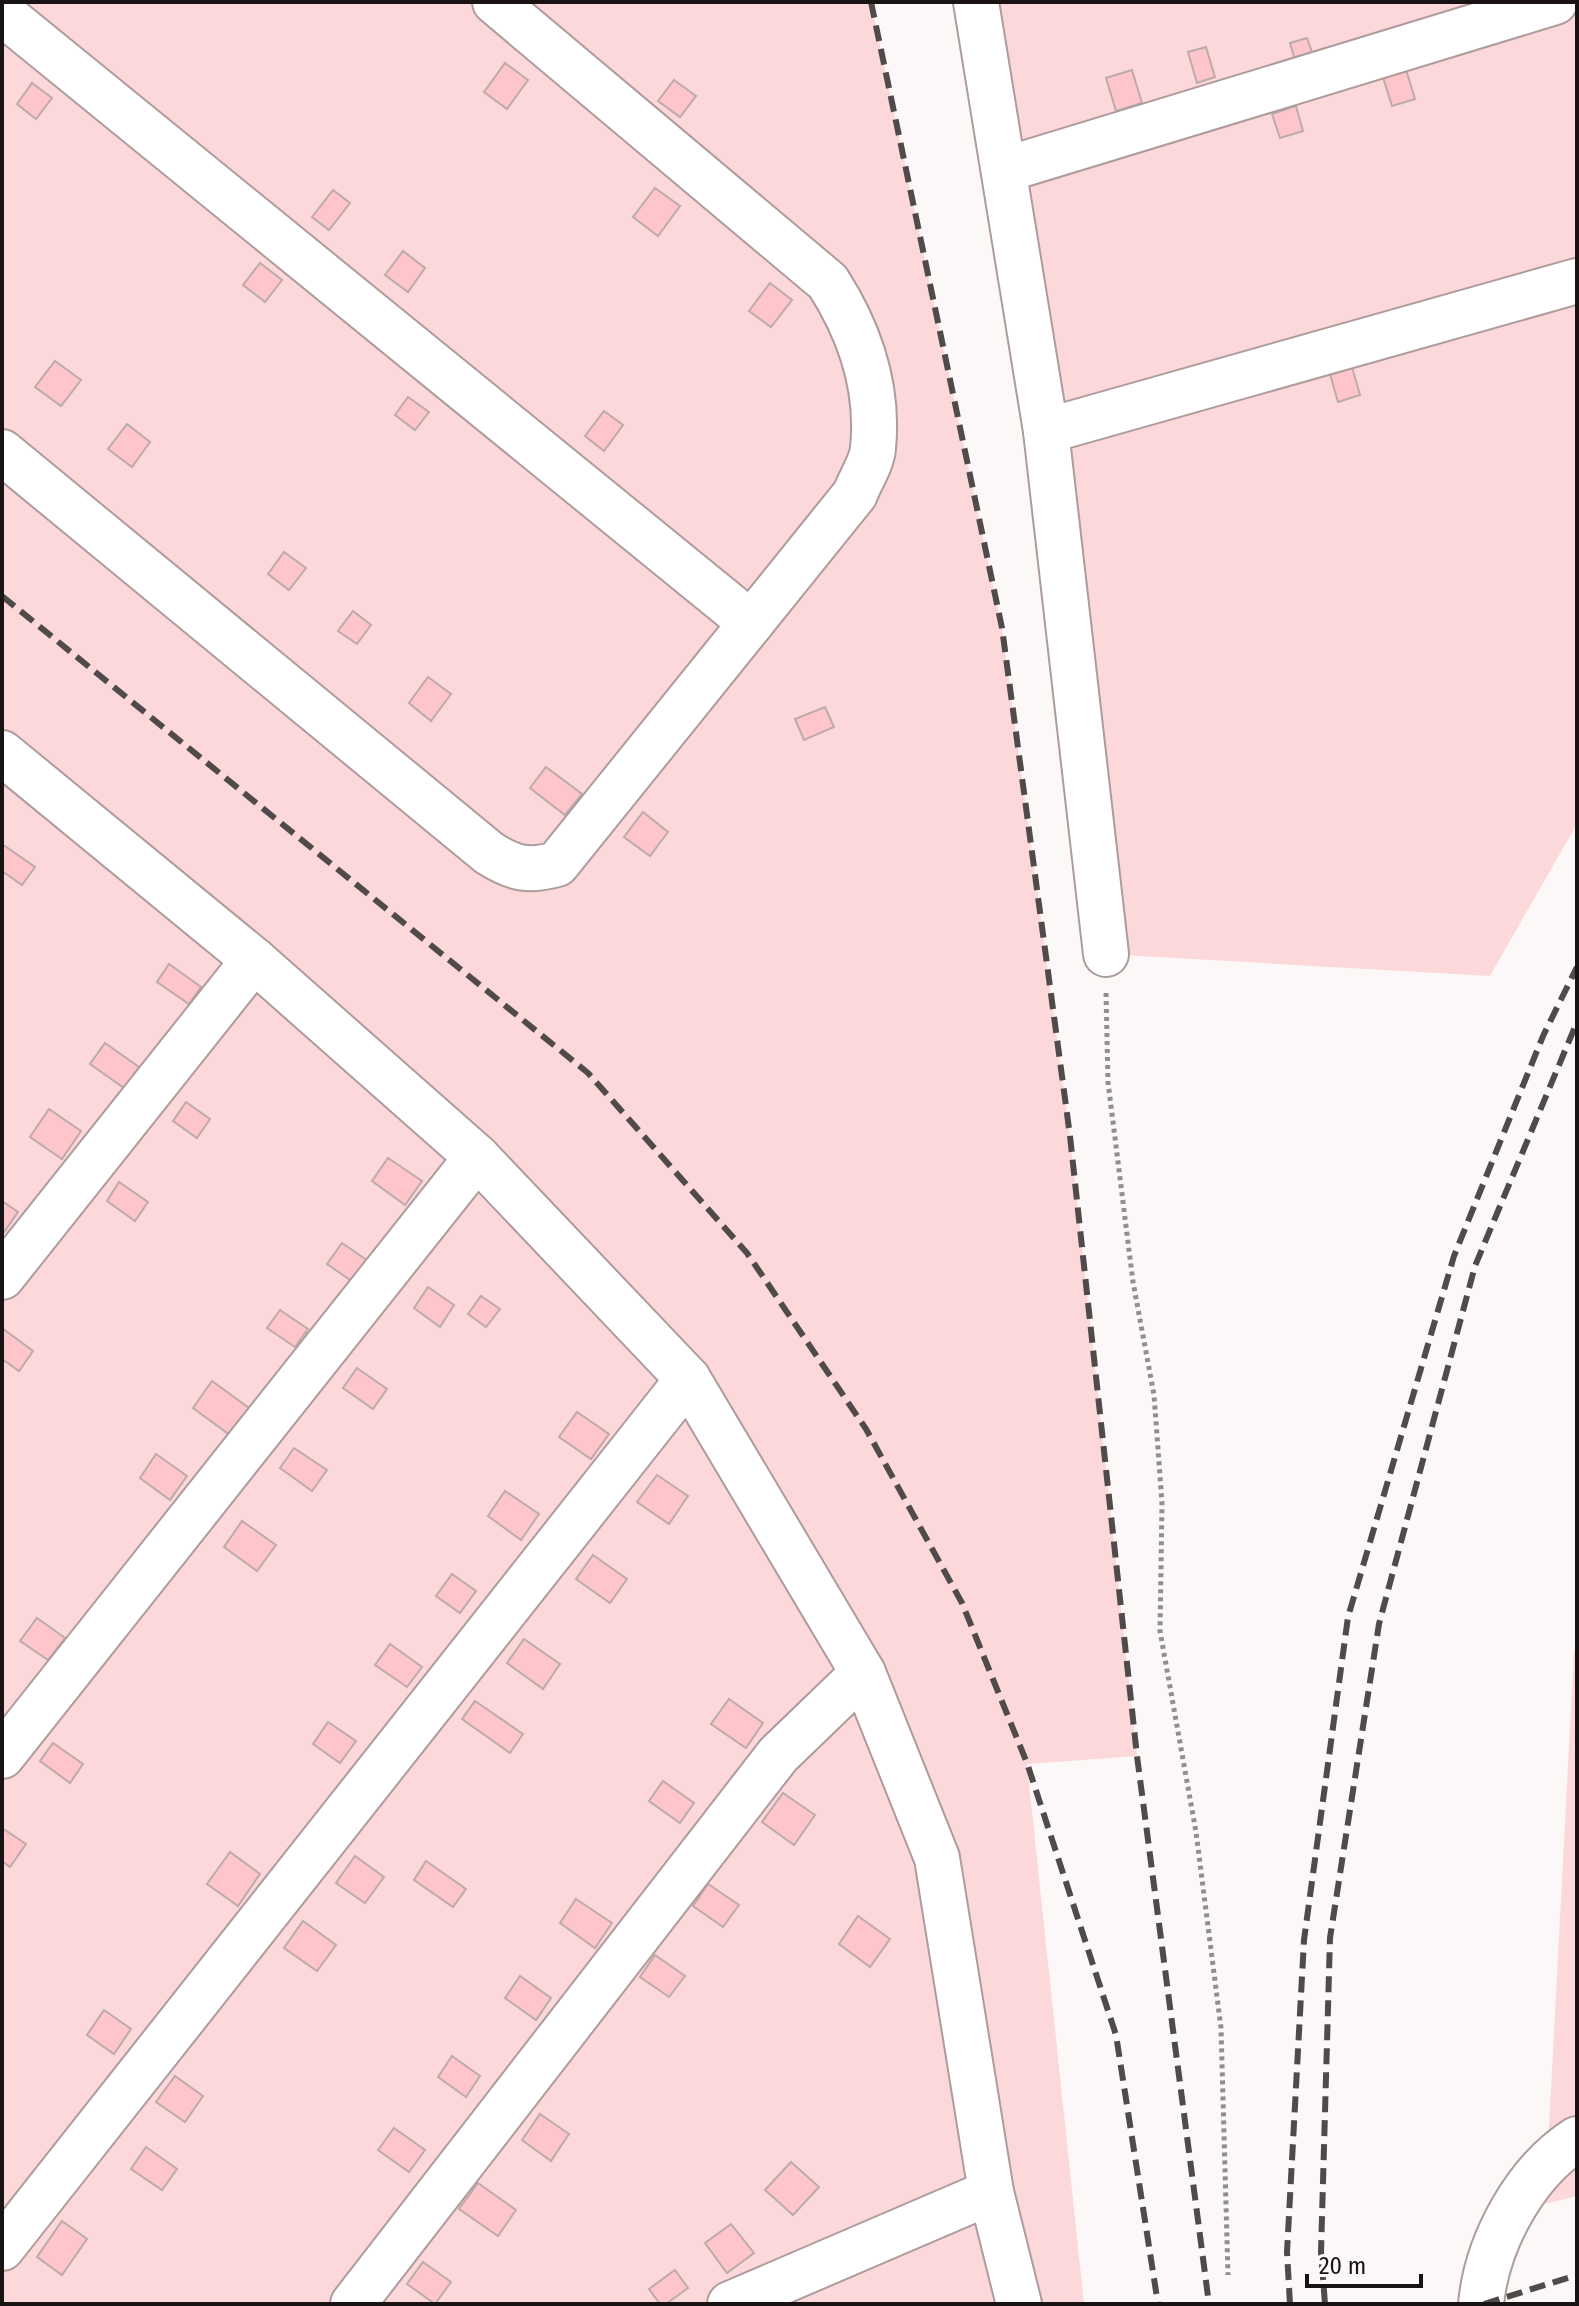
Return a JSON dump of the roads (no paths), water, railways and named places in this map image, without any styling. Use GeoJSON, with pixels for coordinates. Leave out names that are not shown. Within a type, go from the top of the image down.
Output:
{"type":"FeatureCollection","features":[{"type":"Feature","properties":{"kind":"street"},"geometry":{"type":"LineString","coordinates":[[2,452],[489,853],[512,868],[536,870],[557,864],[855,494],[873,450],[869,370],[851,319],[828,282],[495,2]]}},
{"type":"Feature","properties":{"kind":"street"},"geometry":{"type":"LineString","coordinates":[[976,2],[1046,431],[1106,954]]}},
{"type":"Feature","properties":{"kind":"street"},"geometry":{"type":"LineString","coordinates":[[1004,170],[1555,2]]}},
{"type":"Feature","properties":{"kind":"street"},"geometry":{"type":"LineString","coordinates":[[2,13],[751,623]]}},
{"type":"Feature","properties":{"kind":"street"},"geometry":{"type":"LineString","coordinates":[[1046,431],[1577,281]]}},
{"type":"Feature","properties":{"kind":"street"},"geometry":{"type":"LineString","coordinates":[[8,769],[254,960],[477,1157],[688,1379],[863,1673],[937,1858],[991,2192],[1019,2304]]}},
{"type":"Feature","properties":{"kind":"street"},"geometry":{"type":"LineString","coordinates":[[2,1277],[254,960]]}},
{"type":"Feature","properties":{"kind":"street"},"geometry":{"type":"LineString","coordinates":[[2,1756],[477,1157]]}},
{"type":"Feature","properties":{"kind":"street"},"geometry":{"type":"LineString","coordinates":[[2,2248],[688,1379]]}},
{"type":"Feature","properties":{"kind":"street"},"geometry":{"type":"LineString","coordinates":[[353,2304],[778,1755],[863,1673]]}},
{"type":"Feature","properties":{"kind":"street"},"geometry":{"type":"LineString","coordinates":[[1481,2304],[1484,2273],[1510,2215],[1539,2172],[1577,2139]]}},
{"type":"Feature","properties":{"kind":"street"},"geometry":{"type":"LineString","coordinates":[[730,2304],[991,2192]]}},
{"type":"Feature","properties":{"kind":"railway"},"geometry":{"type":"LineString","coordinates":[[871,2],[1002,628],[1070,1136],[1137,1756],[1209,2304]]}},
{"type":"Feature","properties":{"kind":"railway"},"geometry":{"type":"LineString","coordinates":[[2,596],[588,1073],[747,1253],[866,1429],[962,1603],[1027,1763],[1116,2035],[1158,2304]]}},
{"type":"Feature","properties":{"kind":"railway"},"geometry":{"type":"LineString","coordinates":[[1290,2304],[1287,2252],[1304,1940],[1348,1617],[1454,1256],[1543,1036],[1577,967]]}},
{"type":"Feature","properties":{"kind":"railway"},"geometry":{"type":"LineString","coordinates":[[1325,2304],[1321,2252],[1330,1938],[1379,1624],[1475,1266],[1577,1022]]}},
{"type":"Feature","properties":{"kind":"railway"},"geometry":{"type":"LineString","coordinates":[[1484,2304],[1577,2275]]}}]}
